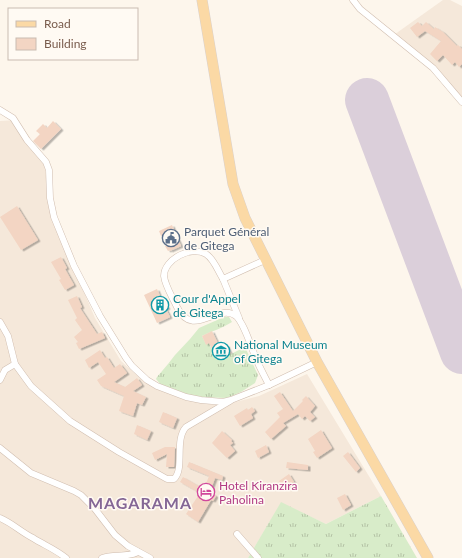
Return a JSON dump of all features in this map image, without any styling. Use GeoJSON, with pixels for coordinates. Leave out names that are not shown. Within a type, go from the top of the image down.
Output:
{"type":"FeatureCollection","features":[{"type":"Feature","properties":{"kind":"main road"},"geometry":{"type":"LineString","coordinates":[[202,0],[233,184],[245,218],[317,362],[428,558]]}},
{"type":"Feature","properties":{"kind":"street"},"geometry":{"type":"LineString","coordinates":[[353,0],[360,10],[433,68],[462,102]]}},
{"type":"Feature","properties":{"kind":"street"},"geometry":{"type":"LineString","coordinates":[[0,110],[13,118],[48,166],[50,198],[54,216],[74,266],[100,316],[132,366],[146,380],[157,386],[186,397],[216,402],[231,400]]}},
{"type":"Feature","properties":{"kind":"street"},"geometry":{"type":"LineString","coordinates":[[240,321],[230,313],[225,312],[198,322],[187,318],[178,310],[165,282],[164,275],[166,268],[176,258],[194,251],[201,252],[211,259],[223,279],[258,363],[269,385]]}},
{"type":"Feature","properties":{"kind":"street"},"geometry":{"type":"LineString","coordinates":[[223,279],[265,260]]}},
{"type":"Feature","properties":{"kind":"street"},"geometry":{"type":"LineString","coordinates":[[0,322],[8,336],[15,364],[30,386],[70,421],[130,460],[171,480],[174,479],[178,473],[180,442],[183,430],[186,427],[231,400],[269,385],[317,362]]}},
{"type":"Feature","properties":{"kind":"street"},"geometry":{"type":"LineString","coordinates":[[0,380],[5,370],[15,364]]}},
{"type":"Feature","properties":{"kind":"street"},"geometry":{"type":"LineString","coordinates":[[0,448],[31,473],[74,491],[81,496],[95,510],[115,535],[128,546],[150,558]]}},
{"type":"Feature","properties":{"kind":"street"},"geometry":{"type":"LineString","coordinates":[[0,518],[17,526],[32,538],[56,550],[66,558]]}},
{"type":"Feature","properties":{"kind":"street"},"geometry":{"type":"LineString","coordinates":[[237,534],[258,558]]}},
{"type":"Feature","properties":{"kind":"street"},"geometry":{"type":"LineString","coordinates":[[102,558],[110,555],[130,556],[138,552]]}},
{"type":"Feature","properties":{"kind":"shaded area"},"geometry":{"type":"Polygon","coordinates":[[[443,0],[450,0],[462,6],[462,105],[434,67],[391,37],[443,0]]]}},
{"type":"Feature","properties":{"kind":"shaded area"},"geometry":{"type":"Polygon","coordinates":[[[17,120],[43,157],[52,217],[95,318],[121,361],[143,381],[185,400],[220,406],[259,396],[307,374],[381,496],[326,524],[281,503],[248,558],[0,558],[0,121],[17,120]]]}},
{"type":"Feature","properties":{"kind":"green space"},"geometry":{"type":"Polygon","coordinates":[[[224,317],[229,317],[232,322],[202,336],[206,344],[209,343],[216,358],[230,352],[231,354],[245,347],[258,375],[255,383],[241,392],[227,398],[196,397],[161,385],[156,379],[157,377],[199,328],[224,317]]]}},
{"type":"Feature","properties":{"kind":"green space"},"geometry":{"type":"Polygon","coordinates":[[[381,496],[417,558],[248,558],[281,502],[326,524],[381,496]]]}},
{"type":"Feature","properties":{"kind":"building"},"geometry":{"type":"Polygon","coordinates":[[[418,22],[422,26],[426,22],[434,29],[435,27],[462,49],[462,64],[459,67],[455,62],[452,65],[443,55],[437,61],[430,54],[441,41],[425,31],[417,37],[410,28],[418,22]]]}},
{"type":"Feature","properties":{"kind":"building"},"geometry":{"type":"Polygon","coordinates":[[[53,121],[61,129],[41,149],[33,141],[40,134],[36,131],[43,124],[47,128],[53,121]]]}},
{"type":"Feature","properties":{"kind":"building"},"geometry":{"type":"Polygon","coordinates":[[[17,206],[38,240],[21,250],[0,217],[17,206]]]}},
{"type":"Feature","properties":{"kind":"building"},"geometry":{"type":"Polygon","coordinates":[[[172,225],[181,246],[168,251],[165,246],[168,245],[163,235],[161,236],[159,231],[172,225]]]}},
{"type":"Feature","properties":{"kind":"building"},"geometry":{"type":"Polygon","coordinates":[[[61,257],[67,268],[65,269],[74,285],[65,290],[59,280],[61,279],[51,262],[61,257]]]}},
{"type":"Feature","properties":{"kind":"building"},"geometry":{"type":"Polygon","coordinates":[[[157,289],[168,308],[166,309],[170,317],[157,323],[144,295],[157,289]]]}},
{"type":"Feature","properties":{"kind":"building"},"geometry":{"type":"Polygon","coordinates":[[[77,296],[82,307],[80,308],[97,334],[102,332],[105,338],[79,349],[76,343],[78,342],[74,337],[82,330],[75,320],[77,318],[68,300],[77,296]]]}},
{"type":"Feature","properties":{"kind":"building"},"geometry":{"type":"Polygon","coordinates":[[[212,331],[220,348],[227,345],[230,352],[216,358],[209,343],[206,345],[202,336],[212,331]]]}},
{"type":"Feature","properties":{"kind":"building"},"geometry":{"type":"Polygon","coordinates":[[[100,350],[105,358],[107,357],[114,368],[120,364],[127,373],[114,382],[125,387],[137,378],[142,385],[133,391],[146,397],[142,405],[137,403],[133,416],[119,411],[124,396],[101,386],[97,380],[106,374],[98,362],[89,368],[85,360],[100,350]]]}},
{"type":"Feature","properties":{"kind":"building"},"geometry":{"type":"Polygon","coordinates":[[[280,392],[293,411],[306,396],[315,406],[310,412],[315,417],[310,421],[305,416],[302,419],[298,414],[283,423],[286,426],[271,439],[265,432],[280,417],[277,413],[283,409],[274,396],[280,392]]]}},
{"type":"Feature","properties":{"kind":"building"},"geometry":{"type":"Polygon","coordinates":[[[252,407],[255,411],[251,414],[253,418],[240,426],[234,416],[247,408],[248,410],[252,407]]]}},
{"type":"Feature","properties":{"kind":"building"},"geometry":{"type":"Polygon","coordinates":[[[163,412],[177,418],[173,428],[159,422],[163,412]]]}},
{"type":"Feature","properties":{"kind":"building"},"geometry":{"type":"Polygon","coordinates":[[[137,425],[151,431],[147,440],[134,434],[137,425]]]}},
{"type":"Feature","properties":{"kind":"building"},"geometry":{"type":"Polygon","coordinates":[[[321,430],[332,448],[317,458],[308,439],[321,430]]]}},
{"type":"Feature","properties":{"kind":"building"},"geometry":{"type":"Polygon","coordinates":[[[222,431],[232,440],[231,441],[233,443],[230,445],[235,451],[227,458],[212,443],[222,431]]]}},
{"type":"Feature","properties":{"kind":"building"},"geometry":{"type":"Polygon","coordinates":[[[266,445],[269,452],[258,458],[255,451],[266,445]]]}},
{"type":"Feature","properties":{"kind":"building"},"geometry":{"type":"Polygon","coordinates":[[[165,447],[175,447],[174,467],[166,467],[167,454],[155,460],[152,453],[165,447]]]}},
{"type":"Feature","properties":{"kind":"building"},"geometry":{"type":"Polygon","coordinates":[[[348,452],[360,468],[356,472],[343,456],[348,452]]]}},
{"type":"Feature","properties":{"kind":"building"},"geometry":{"type":"Polygon","coordinates":[[[189,462],[223,476],[222,480],[215,478],[210,492],[216,496],[213,501],[211,500],[198,522],[186,514],[200,493],[180,482],[183,477],[204,489],[209,476],[187,467],[189,462]]]}},
{"type":"Feature","properties":{"kind":"building"},"geometry":{"type":"Polygon","coordinates":[[[287,462],[308,465],[308,470],[286,468],[287,462]]]}},
{"type":"Feature","properties":{"kind":"building"},"geometry":{"type":"Polygon","coordinates":[[[289,474],[294,482],[284,489],[279,481],[289,474]]]}},
{"type":"Feature","properties":{"kind":"building"},"geometry":{"type":"Polygon","coordinates":[[[345,494],[351,505],[343,510],[337,498],[345,494]]]}},
{"type":"Feature","properties":{"kind":"runway"},"geometry":{"type":"LineString","coordinates":[[367,100],[462,352]]}},
{"type":"Feature","properties":{"kind":"place","name":"Parquet Général de Gitega"},"geometry":{"type":"Point","coordinates":[171,238]}},
{"type":"Feature","properties":{"kind":"place","name":"Cour d'Appel de Gitega"},"geometry":{"type":"Point","coordinates":[160,305]}},
{"type":"Feature","properties":{"kind":"place","name":"National Museum of Gitega"},"geometry":{"type":"Point","coordinates":[221,351]}},
{"type":"Feature","properties":{"kind":"place","name":"Hotel Kiranzira Paholina"},"geometry":{"type":"Point","coordinates":[206,492]}},
{"type":"Feature","properties":{"kind":"district","name":"MAGARAMA"},"geometry":{"type":"Point","coordinates":[140,502]}}]}
